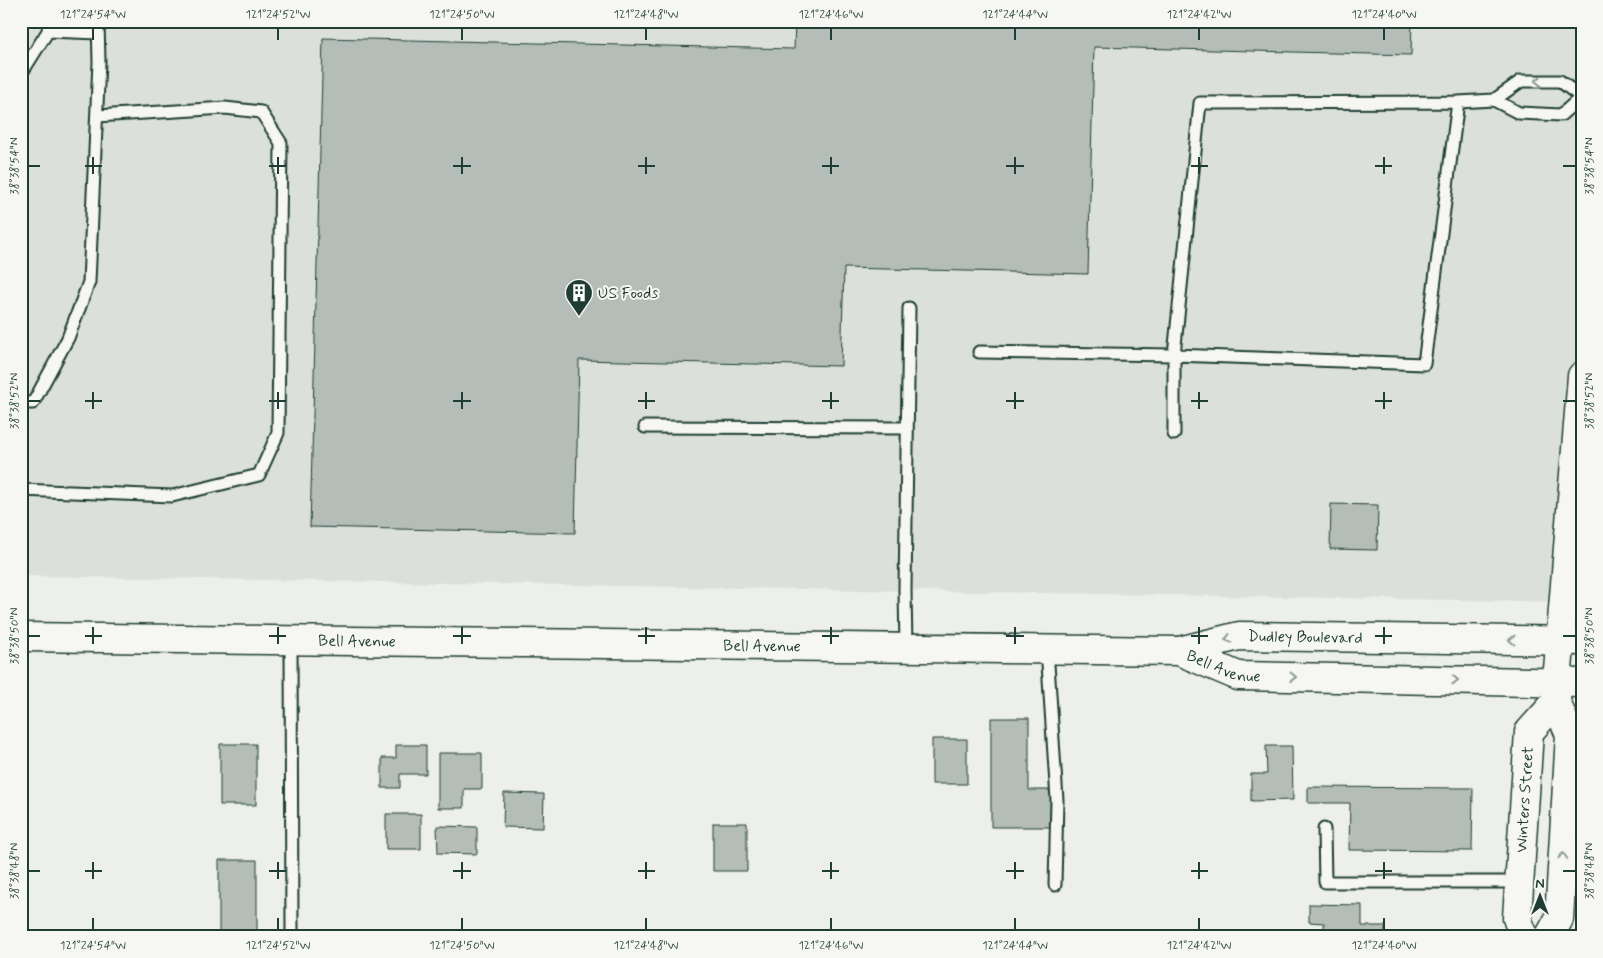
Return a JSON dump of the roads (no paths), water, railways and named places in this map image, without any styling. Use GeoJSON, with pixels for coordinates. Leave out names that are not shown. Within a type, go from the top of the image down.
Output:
{"type":"FeatureCollection","features":[{"type":"Feature","properties":{"kind":"main road"},"geometry":{"type":"LineString","coordinates":[[1548,937],[1559,919],[1570,735],[1565,689],[1571,641],[1582,376]]}},
{"type":"Feature","properties":{"kind":"main road","name":"Dudley Boulevard"},"geometry":{"type":"LineString","coordinates":[[1179,651],[1239,636],[1571,641]]}},
{"type":"Feature","properties":{"kind":"main road","name":"Bell Avenue"},"geometry":{"type":"LineString","coordinates":[[21,637],[1179,651],[1238,676],[1565,689]]}},
{"type":"Feature","properties":{"kind":"main road","name":"Winters Street"},"geometry":{"type":"LineString","coordinates":[[1524,937],[1517,918],[1529,732],[1565,689]]}},
{"type":"Feature","properties":{"kind":"lane"},"geometry":{"type":"LineString","coordinates":[[21,403],[33,403],[68,338],[89,282],[99,62],[98,21]]}},
{"type":"Feature","properties":{"kind":"lane"},"geometry":{"type":"LineString","coordinates":[[21,74],[48,26],[98,33]]}},
{"type":"Feature","properties":{"kind":"lane"},"geometry":{"type":"LineString","coordinates":[[1174,434],[1174,355],[1200,103],[1458,102],[1494,100],[1519,113],[1561,115],[1581,98],[1560,81],[1521,81],[1494,100]]}},
{"type":"Feature","properties":{"kind":"lane"},"geometry":{"type":"LineString","coordinates":[[978,352],[1174,355],[1424,364],[1458,102]]}},
{"type":"Feature","properties":{"kind":"lane"},"geometry":{"type":"LineString","coordinates":[[21,490],[172,496],[259,475],[278,433],[282,143],[260,112],[225,108],[97,116]]}},
{"type":"Feature","properties":{"kind":"lane"},"geometry":{"type":"LineString","coordinates":[[906,648],[905,590],[909,308]]}},
{"type":"Feature","properties":{"kind":"lane"},"geometry":{"type":"LineString","coordinates":[[645,427],[907,428]]}},
{"type":"Feature","properties":{"kind":"lane"},"geometry":{"type":"LineString","coordinates":[[291,641],[292,937]]}},
{"type":"Feature","properties":{"kind":"lane"},"geometry":{"type":"LineString","coordinates":[[1046,649],[1058,800],[1055,884]]}},
{"type":"Feature","properties":{"kind":"lane"},"geometry":{"type":"LineString","coordinates":[[1324,829],[1324,882],[1519,882]]}},
{"type":"Feature","properties":{"kind":"place","name":"US Foods"},"geometry":{"type":"Point","coordinates":[579,317]}}]}
